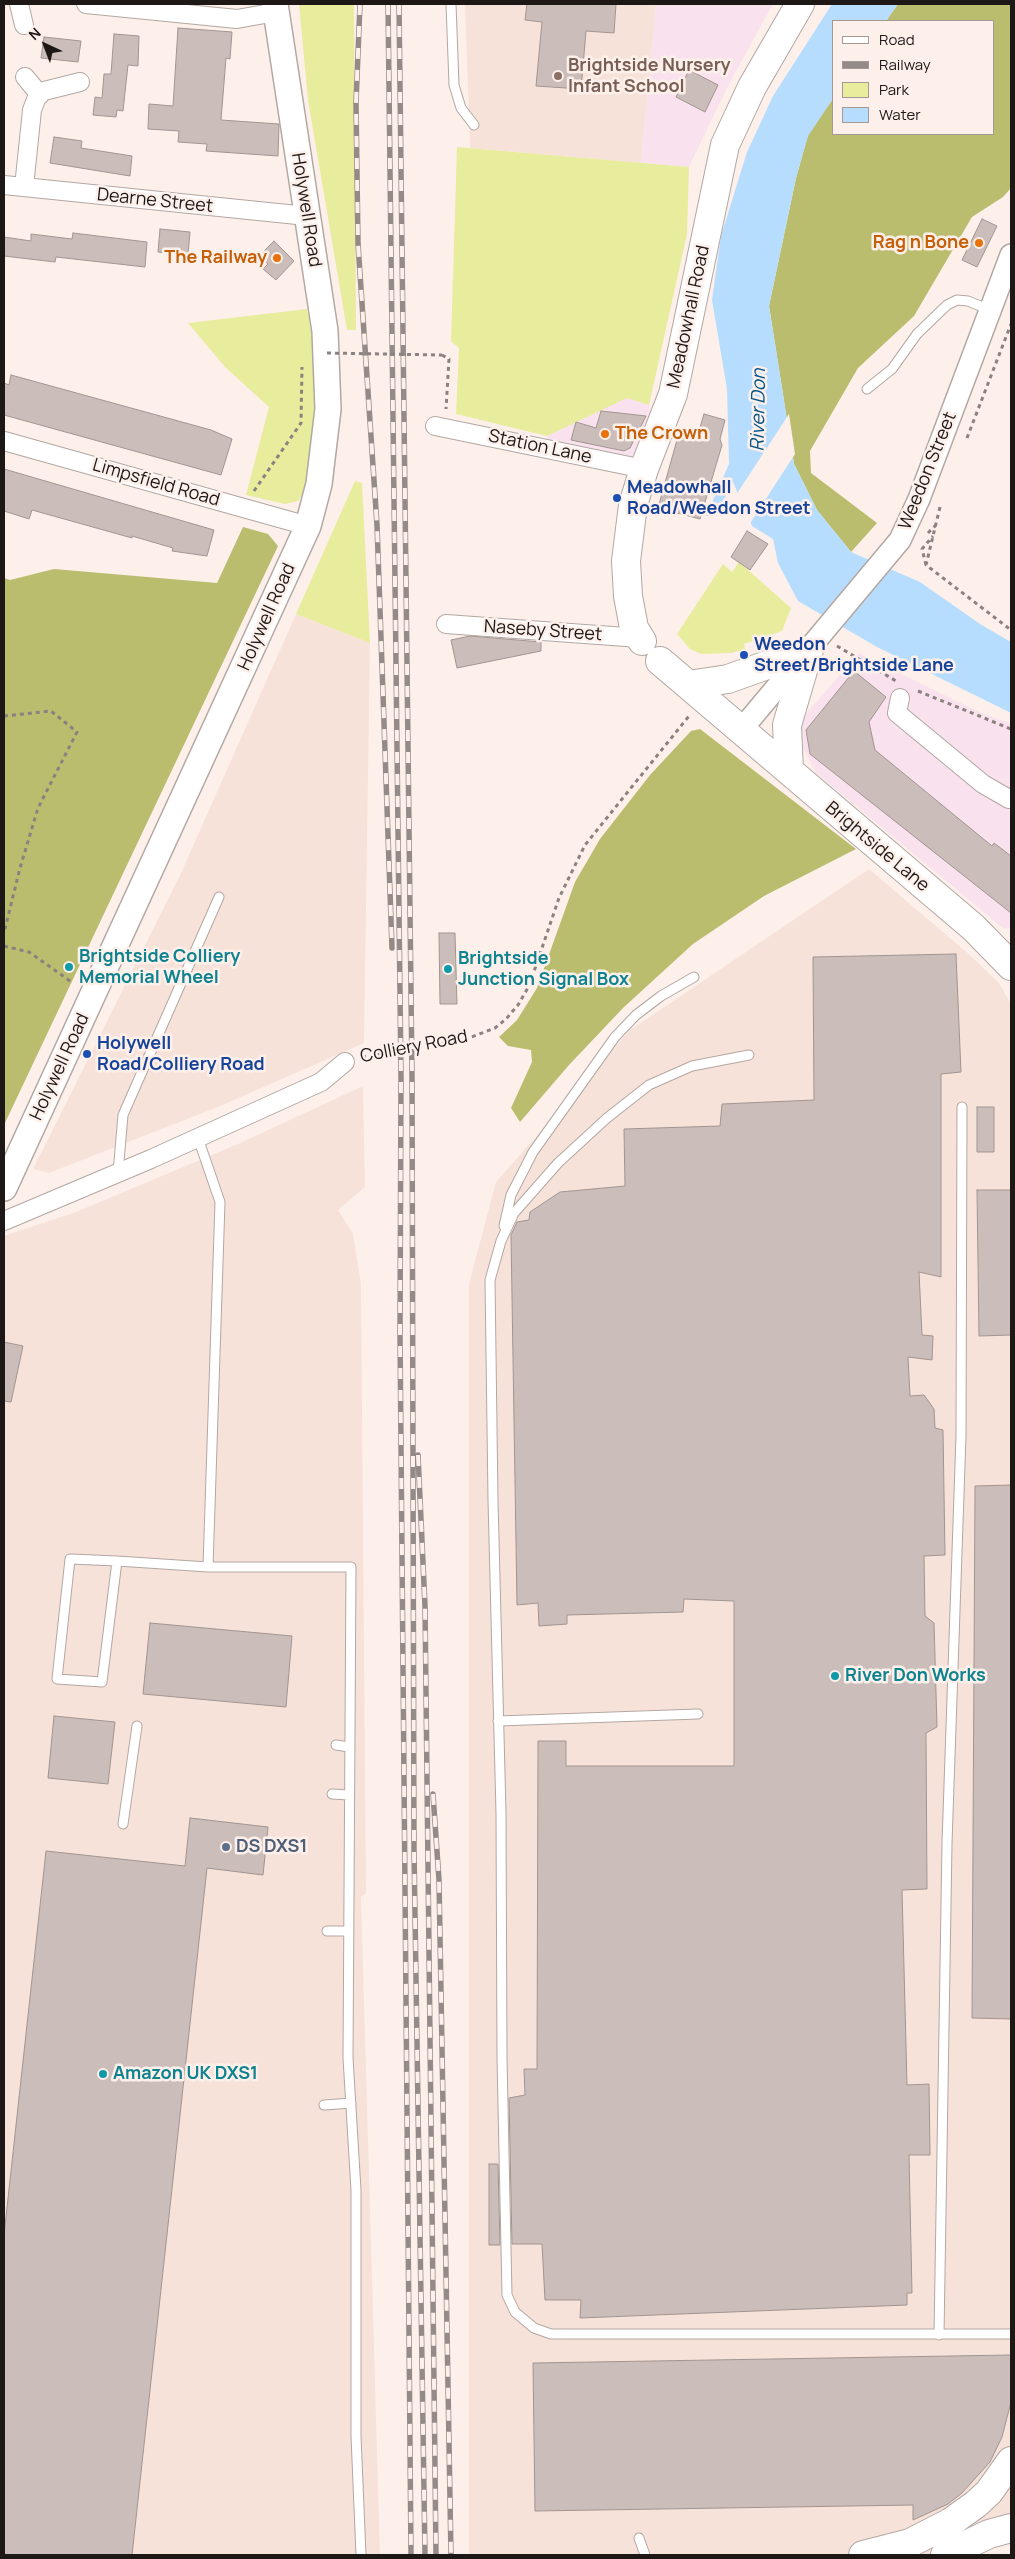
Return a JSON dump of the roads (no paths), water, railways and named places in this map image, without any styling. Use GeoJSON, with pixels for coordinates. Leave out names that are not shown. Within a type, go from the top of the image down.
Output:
{"type":"FeatureCollection","features":[{"type":"Feature","properties":{"kind":"main road","name":"Meadowhall Road"},"geometry":{"type":"LineString","coordinates":[[641,639],[630,612],[626,561],[633,505],[644,469],[673,394],[725,146],[752,87],[800,4]]}},
{"type":"Feature","properties":{"kind":"main road","name":"Holywell Road"},"geometry":{"type":"LineString","coordinates":[[4,1188],[308,526],[318,484],[327,427],[327,353],[276,8]]}},
{"type":"Feature","properties":{"kind":"main road"},"geometry":{"type":"LineString","coordinates":[[696,691],[822,643]]}},
{"type":"Feature","properties":{"kind":"main road"},"geometry":{"type":"LineString","coordinates":[[789,771],[787,725],[822,643]]}},
{"type":"Feature","properties":{"kind":"main road"},"geometry":{"type":"LineString","coordinates":[[660,661],[741,730]]}},
{"type":"Feature","properties":{"kind":"main road","name":"Brightside Lane"},"geometry":{"type":"LineString","coordinates":[[741,730],[974,928],[1011,966]]}},
{"type":"Feature","properties":{"kind":"main road"},"geometry":{"type":"LineString","coordinates":[[863,2555],[901,2549],[951,2522],[970,2509],[989,2492],[1011,2462]]}},
{"type":"Feature","properties":{"kind":"main road"},"geometry":{"type":"LineString","coordinates":[[945,2555],[989,2534],[1011,2528]]}},
{"type":"Feature","properties":{"kind":"street"},"geometry":{"type":"LineString","coordinates":[[19,4],[24,25]]}},
{"type":"Feature","properties":{"kind":"street"},"geometry":{"type":"LineString","coordinates":[[86,4],[162,8],[237,19],[276,8]]}},
{"type":"Feature","properties":{"kind":"street"},"geometry":{"type":"LineString","coordinates":[[25,77],[40,95]]}},
{"type":"Feature","properties":{"kind":"street"},"geometry":{"type":"LineString","coordinates":[[24,187],[32,110],[40,95],[44,92],[80,82]]}},
{"type":"Feature","properties":{"kind":"street","name":"Dearne Street"},"geometry":{"type":"LineString","coordinates":[[4,185],[307,216]]}},
{"type":"Feature","properties":{"kind":"street","name":"Weedon Street"},"geometry":{"type":"LineString","coordinates":[[741,730],[822,643],[900,540],[919,499],[1011,256]]}},
{"type":"Feature","properties":{"kind":"street","name":"Station Lane"},"geometry":{"type":"LineString","coordinates":[[440,422],[644,469]]}},
{"type":"Feature","properties":{"kind":"street","name":"Limpsfield Road"},"geometry":{"type":"LineString","coordinates":[[4,441],[308,526]]}},
{"type":"Feature","properties":{"kind":"street","name":"Naseby Street"},"geometry":{"type":"LineString","coordinates":[[446,624],[641,639]]}},
{"type":"Feature","properties":{"kind":"street"},"geometry":{"type":"LineString","coordinates":[[906,691],[897,713],[983,784],[1009,799],[1011,798]]}},
{"type":"Feature","properties":{"kind":"street","name":"Colliery Road"},"geometry":{"type":"LineString","coordinates":[[4,1221],[198,1138],[321,1082],[345,1062]]}},
{"type":"Feature","properties":{"kind":"lane"},"geometry":{"type":"LineString","coordinates":[[451,4],[454,86],[461,108],[474,125]]}},
{"type":"Feature","properties":{"kind":"lane"},"geometry":{"type":"LineString","coordinates":[[867,388],[892,369],[917,334],[947,305],[957,300],[968,301],[991,310]]}},
{"type":"Feature","properties":{"kind":"lane"},"geometry":{"type":"LineString","coordinates":[[118,1173],[123,1115],[219,897]]}},
{"type":"Feature","properties":{"kind":"lane"},"geometry":{"type":"LineString","coordinates":[[694,977],[661,996],[636,1015],[615,1037],[532,1152],[511,1196],[490,1280],[507,2295],[515,2312],[534,2328],[551,2334],[1011,2334]]}},
{"type":"Feature","properties":{"kind":"lane"},"geometry":{"type":"LineString","coordinates":[[501,1241],[514,1213],[558,1163],[606,1118],[649,1084],[692,1066],[748,1055]]}},
{"type":"Feature","properties":{"kind":"lane"},"geometry":{"type":"LineString","coordinates":[[939,2335],[947,1843],[961,1436],[962,1107]]}},
{"type":"Feature","properties":{"kind":"lane"},"geometry":{"type":"LineString","coordinates":[[198,1138],[220,1202],[208,1567]]}},
{"type":"Feature","properties":{"kind":"lane"},"geometry":{"type":"LineString","coordinates":[[117,1561],[102,1682],[56,1678],[70,1559],[117,1561],[208,1567],[351,1567],[348,2058],[356,2190],[356,2436],[362,2555]]}},
{"type":"Feature","properties":{"kind":"lane"},"geometry":{"type":"LineString","coordinates":[[498,1721],[698,1714]]}},
{"type":"Feature","properties":{"kind":"lane"},"geometry":{"type":"LineString","coordinates":[[123,1824],[132,1772],[137,1726]]}},
{"type":"Feature","properties":{"kind":"lane"},"geometry":{"type":"LineString","coordinates":[[336,1745],[349,1747]]}},
{"type":"Feature","properties":{"kind":"lane"},"geometry":{"type":"LineString","coordinates":[[332,1794],[349,1795]]}},
{"type":"Feature","properties":{"kind":"lane"},"geometry":{"type":"LineString","coordinates":[[327,1931],[349,1931]]}},
{"type":"Feature","properties":{"kind":"lane"},"geometry":{"type":"LineString","coordinates":[[324,2104],[350,2103]]}},
{"type":"Feature","properties":{"kind":"lane"},"geometry":{"type":"LineString","coordinates":[[638,2538],[645,2555]]}},
{"type":"Feature","properties":{"kind":"water","name":"River Don"},"geometry":{"type":"Polygon","coordinates":[[[832,4],[898,4],[887,20],[832,20],[832,100],[808,136],[796,178],[769,306],[794,464],[817,510],[851,552],[920,582],[980,624],[1011,642],[1011,713],[877,647],[798,601],[778,563],[773,539],[752,526],[733,482],[716,515],[706,516],[729,464],[727,389],[712,300],[721,236],[747,152],[773,96],[832,4]]]}},
{"type":"Feature","properties":{"kind":"railway"},"geometry":{"type":"LineString","coordinates":[[360,4],[356,103],[358,244],[377,525],[392,948]]}},
{"type":"Feature","properties":{"kind":"railway"},"geometry":{"type":"LineString","coordinates":[[388,4],[401,1077],[400,1334],[411,2555]]}},
{"type":"Feature","properties":{"kind":"railway"},"geometry":{"type":"LineString","coordinates":[[399,4],[412,1075],[414,1850],[425,2555]]}},
{"type":"Feature","properties":{"kind":"railway"},"geometry":{"type":"LineString","coordinates":[[418,1455],[425,1606],[436,2555]]}},
{"type":"Feature","properties":{"kind":"railway"},"geometry":{"type":"LineString","coordinates":[[433,1794],[439,1880],[451,2555]]}},
{"type":"Feature","properties":{"kind":"place","name":"Brightside Nursery Infant School"},"geometry":{"type":"Point","coordinates":[558,76]}},
{"type":"Feature","properties":{"kind":"place","name":"Rag n Bone"},"geometry":{"type":"Point","coordinates":[979,243]}},
{"type":"Feature","properties":{"kind":"place","name":"The Railway"},"geometry":{"type":"Point","coordinates":[277,258]}},
{"type":"Feature","properties":{"kind":"place","name":"The Crown"},"geometry":{"type":"Point","coordinates":[605,434]}},
{"type":"Feature","properties":{"kind":"place","name":"Meadowhall Road/Weedon Street"},"geometry":{"type":"Point","coordinates":[617,498]}},
{"type":"Feature","properties":{"kind":"place","name":"Weedon Street/Brightside Lane"},"geometry":{"type":"Point","coordinates":[744,655]}},
{"type":"Feature","properties":{"kind":"place","name":"Brightside Colliery Memorial Wheel"},"geometry":{"type":"Point","coordinates":[69,967]}},
{"type":"Feature","properties":{"kind":"place","name":"Brightside Junction Signal Box"},"geometry":{"type":"Point","coordinates":[448,969]}},
{"type":"Feature","properties":{"kind":"place","name":"Holywell Road/Colliery Road"},"geometry":{"type":"Point","coordinates":[87,1054]}},
{"type":"Feature","properties":{"kind":"place","name":"River Don Works"},"geometry":{"type":"Point","coordinates":[835,1676]}},
{"type":"Feature","properties":{"kind":"place","name":"DS DXS1"},"geometry":{"type":"Point","coordinates":[226,1847]}},
{"type":"Feature","properties":{"kind":"place","name":"Amazon UK DXS1"},"geometry":{"type":"Point","coordinates":[103,2074]}}]}
